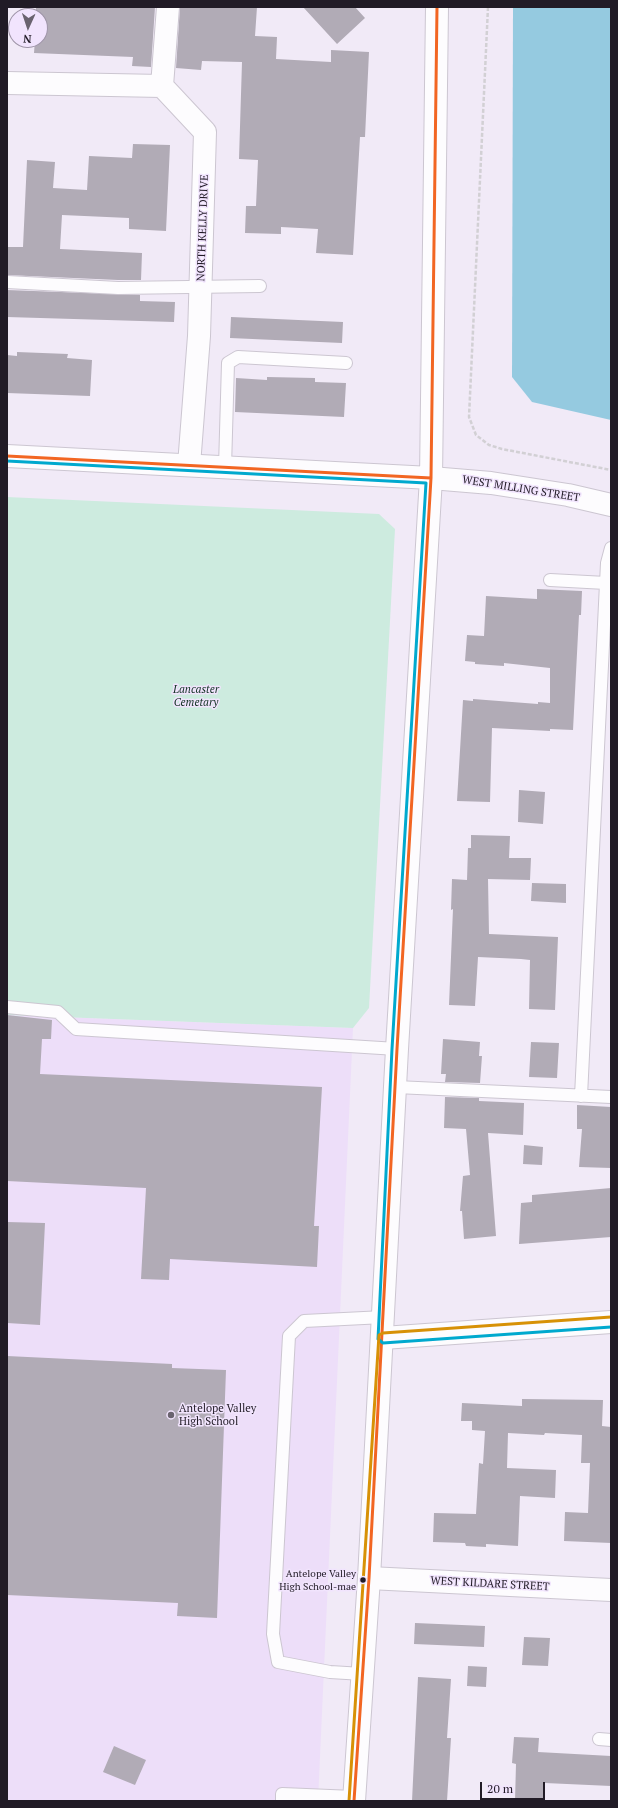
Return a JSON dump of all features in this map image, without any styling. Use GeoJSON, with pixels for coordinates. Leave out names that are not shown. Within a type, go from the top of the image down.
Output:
{"type":"FeatureCollection","features":[{"type":"Feature","properties":{"kind":"main road"},"geometry":{"type":"LineString","coordinates":[[7,83],[162,86],[168,7]]}},
{"type":"Feature","properties":{"kind":"main road"},"geometry":{"type":"LineString","coordinates":[[354,1799],[369,1578],[397,1049],[431,478],[437,7]]}},
{"type":"Feature","properties":{"kind":"main road","name":"NORTH KELLY DRIVE"},"geometry":{"type":"LineString","coordinates":[[162,86],[205,132],[200,336],[189,465]]}},
{"type":"Feature","properties":{"kind":"main road","name":"WEST MILLING STREET"},"geometry":{"type":"LineString","coordinates":[[7,456],[431,478],[491,483],[568,495],[611,505]]}},
{"type":"Feature","properties":{"kind":"main road"},"geometry":{"type":"LineString","coordinates":[[383,1328],[611,1322]]}},
{"type":"Feature","properties":{"kind":"main road","name":"WEST KILDARE STREET"},"geometry":{"type":"LineString","coordinates":[[369,1578],[611,1590]]}},
{"type":"Feature","properties":{"kind":"lane"},"geometry":{"type":"LineString","coordinates":[[7,282],[118,288],[260,286]]}},
{"type":"Feature","properties":{"kind":"lane"},"geometry":{"type":"LineString","coordinates":[[225,467],[228,363],[238,357],[346,363]]}},
{"type":"Feature","properties":{"kind":"lane"},"geometry":{"type":"LineString","coordinates":[[581,1096],[607,563],[611,548]]}},
{"type":"Feature","properties":{"kind":"lane"},"geometry":{"type":"LineString","coordinates":[[550,580],[606,583]]}},
{"type":"Feature","properties":{"kind":"lane"},"geometry":{"type":"LineString","coordinates":[[7,1007],[58,1012],[76,1029],[397,1049]]}},
{"type":"Feature","properties":{"kind":"lane"},"geometry":{"type":"LineString","coordinates":[[396,1087],[611,1097]]}},
{"type":"Feature","properties":{"kind":"lane"},"geometry":{"type":"LineString","coordinates":[[363,1674],[330,1672],[278,1662],[273,1634],[289,1336],[304,1321],[383,1328]]}},
{"type":"Feature","properties":{"kind":"lane"},"geometry":{"type":"LineString","coordinates":[[282,1801],[282,1794],[354,1799]]}},
{"type":"Feature","properties":{"kind":"path"},"geometry":{"type":"LineString","coordinates":[[488,7],[469,417],[476,435],[489,445],[502,449],[611,470]]}},
{"type":"Feature","properties":{"kind":"shaded area","name":"Antelope Valley High School"},"geometry":{"type":"Polygon","coordinates":[[[7,1015],[353,1028],[318,1801],[7,1801],[7,1015]]]}},
{"type":"Feature","properties":{"kind":"green space","name":"Lancaster Cemetary"},"geometry":{"type":"Polygon","coordinates":[[[7,497],[379,514],[395,529],[369,1008],[353,1028],[7,1015],[7,497]]]}},
{"type":"Feature","properties":{"kind":"water"},"geometry":{"type":"Polygon","coordinates":[[[513,7],[611,7],[611,420],[532,402],[512,377],[513,7]]]}},
{"type":"Feature","properties":{"kind":"building"},"geometry":{"type":"Polygon","coordinates":[[[155,7],[151,67],[132,66],[133,57],[34,53],[34,48],[48,48],[48,8],[36,8],[155,7]]]}},
{"type":"Feature","properties":{"kind":"building"},"geometry":{"type":"Polygon","coordinates":[[[180,7],[257,7],[255,36],[277,37],[276,59],[331,62],[331,50],[369,52],[365,137],[360,137],[353,255],[316,253],[318,229],[281,227],[281,234],[245,233],[246,206],[256,206],[258,160],[239,159],[242,62],[202,61],[201,70],[176,68],[180,7]]]}},
{"type":"Feature","properties":{"kind":"building"},"geometry":{"type":"Polygon","coordinates":[[[303,7],[355,7],[365,18],[337,44],[303,7]]]}},
{"type":"Feature","properties":{"kind":"building"},"geometry":{"type":"Polygon","coordinates":[[[133,144],[170,145],[166,231],[129,229],[129,218],[62,215],[60,249],[142,253],[141,280],[7,275],[7,247],[23,247],[27,160],[55,162],[53,188],[87,190],[89,156],[132,158],[133,144]]]}},
{"type":"Feature","properties":{"kind":"building"},"geometry":{"type":"Polygon","coordinates":[[[7,290],[140,295],[140,301],[175,302],[174,322],[7,317],[7,290]]]}},
{"type":"Feature","properties":{"kind":"building"},"geometry":{"type":"Polygon","coordinates":[[[231,317],[343,322],[342,343],[230,338],[231,317]]]}},
{"type":"Feature","properties":{"kind":"building"},"geometry":{"type":"Polygon","coordinates":[[[17,352],[68,354],[67,358],[92,360],[90,396],[7,393],[7,355],[17,356],[17,352]]]}},
{"type":"Feature","properties":{"kind":"building"},"geometry":{"type":"Polygon","coordinates":[[[267,377],[315,378],[315,382],[346,383],[344,417],[235,412],[236,378],[267,380],[267,377]]]}},
{"type":"Feature","properties":{"kind":"building"},"geometry":{"type":"Polygon","coordinates":[[[537,589],[582,591],[581,615],[579,615],[573,730],[550,729],[550,731],[492,728],[490,802],[457,801],[463,700],[473,701],[473,699],[538,704],[538,702],[550,703],[550,668],[504,663],[504,666],[475,664],[475,662],[465,661],[467,635],[484,636],[486,596],[537,599],[537,589]]]}},
{"type":"Feature","properties":{"kind":"building"},"geometry":{"type":"Polygon","coordinates":[[[519,790],[545,792],[543,824],[518,822],[519,790]]]}},
{"type":"Feature","properties":{"kind":"building"},"geometry":{"type":"Polygon","coordinates":[[[471,835],[510,836],[509,858],[531,858],[530,880],[488,879],[489,934],[558,937],[555,1010],[529,1009],[530,960],[521,959],[478,957],[475,1006],[449,1005],[453,909],[451,910],[452,879],[467,880],[468,848],[471,848],[471,835]]]}},
{"type":"Feature","properties":{"kind":"building"},"geometry":{"type":"Polygon","coordinates":[[[532,883],[566,884],[566,903],[531,901],[532,883]]]}},
{"type":"Feature","properties":{"kind":"building"},"geometry":{"type":"Polygon","coordinates":[[[7,1015],[52,1020],[51,1039],[42,1039],[40,1074],[322,1087],[314,1226],[319,1226],[317,1267],[170,1259],[169,1280],[141,1279],[146,1188],[7,1181],[7,1015]]]}},
{"type":"Feature","properties":{"kind":"building"},"geometry":{"type":"Polygon","coordinates":[[[443,1039],[480,1042],[479,1056],[482,1056],[480,1083],[445,1082],[446,1074],[441,1074],[443,1039]]]}},
{"type":"Feature","properties":{"kind":"building"},"geometry":{"type":"Polygon","coordinates":[[[531,1042],[559,1043],[557,1078],[529,1077],[531,1042]]]}},
{"type":"Feature","properties":{"kind":"building"},"geometry":{"type":"Polygon","coordinates":[[[445,1097],[479,1098],[479,1101],[524,1103],[523,1135],[488,1133],[496,1236],[464,1239],[462,1211],[460,1211],[463,1176],[470,1175],[466,1129],[444,1128],[445,1097]]]}},
{"type":"Feature","properties":{"kind":"building"},"geometry":{"type":"Polygon","coordinates":[[[577,1105],[611,1107],[611,1168],[579,1167],[582,1129],[577,1129],[577,1105]]]}},
{"type":"Feature","properties":{"kind":"building"},"geometry":{"type":"Polygon","coordinates":[[[524,1145],[543,1147],[542,1165],[523,1164],[524,1145]]]}},
{"type":"Feature","properties":{"kind":"building"},"geometry":{"type":"Polygon","coordinates":[[[611,1188],[611,1237],[519,1244],[521,1203],[532,1202],[532,1195],[611,1188]]]}},
{"type":"Feature","properties":{"kind":"building"},"geometry":{"type":"Polygon","coordinates":[[[7,1222],[45,1223],[40,1325],[7,1323],[7,1222]]]}},
{"type":"Feature","properties":{"kind":"building"},"geometry":{"type":"Polygon","coordinates":[[[7,1356],[172,1364],[172,1368],[226,1370],[217,1618],[177,1616],[178,1603],[7,1595],[7,1356]]]}},
{"type":"Feature","properties":{"kind":"building"},"geometry":{"type":"Polygon","coordinates":[[[522,1399],[603,1400],[602,1426],[611,1427],[611,1543],[564,1541],[565,1512],[588,1513],[590,1463],[581,1463],[582,1435],[545,1433],[544,1435],[508,1433],[507,1468],[556,1470],[555,1498],[520,1496],[518,1546],[486,1544],[486,1547],[466,1546],[465,1543],[433,1542],[434,1513],[476,1514],[479,1463],[483,1464],[485,1431],[472,1430],[472,1421],[461,1421],[462,1403],[522,1406],[522,1399]]]}},
{"type":"Feature","properties":{"kind":"building"},"geometry":{"type":"Polygon","coordinates":[[[415,1623],[485,1626],[484,1647],[414,1644],[415,1623]]]}},
{"type":"Feature","properties":{"kind":"building"},"geometry":{"type":"Polygon","coordinates":[[[524,1637],[550,1638],[548,1666],[522,1665],[524,1637]]]}},
{"type":"Feature","properties":{"kind":"building"},"geometry":{"type":"Polygon","coordinates":[[[468,1666],[487,1667],[486,1687],[467,1686],[468,1666]]]}},
{"type":"Feature","properties":{"kind":"building"},"geometry":{"type":"Polygon","coordinates":[[[418,1677],[451,1679],[447,1738],[451,1738],[447,1801],[412,1801],[418,1677]]]}},
{"type":"Feature","properties":{"kind":"building"},"geometry":{"type":"Polygon","coordinates":[[[514,1737],[539,1738],[538,1752],[611,1756],[611,1786],[545,1783],[545,1801],[515,1801],[516,1764],[512,1763],[514,1737]]]}},
{"type":"Feature","properties":{"kind":"building"},"geometry":{"type":"Polygon","coordinates":[[[114,1746],[146,1760],[135,1785],[103,1772],[114,1746]]]}},
{"type":"Feature","properties":{"kind":"transit line"},"geometry":{"type":"LineString","coordinates":[[354,1801],[369,1578],[397,1049],[431,478],[437,7]]}},
{"type":"Feature","properties":{"kind":"transit line"},"geometry":{"type":"LineString","coordinates":[[7,456],[431,478]]}},
{"type":"Feature","properties":{"kind":"transit line"},"geometry":{"type":"LineString","coordinates":[[7,461],[426,483],[392,1049],[378,1339],[383,1343],[611,1327]]}},
{"type":"Feature","properties":{"kind":"transit line"},"geometry":{"type":"LineString","coordinates":[[349,1801],[379,1335],[383,1333],[611,1317]]}},
{"type":"Feature","properties":{"kind":"place","name":"Antelope Valley High School"},"geometry":{"type":"Point","coordinates":[171,1415]}},
{"type":"Feature","properties":{"kind":"place","name":"Antelope Valley High School-mae"},"geometry":{"type":"Point","coordinates":[363,1580]}}]}
